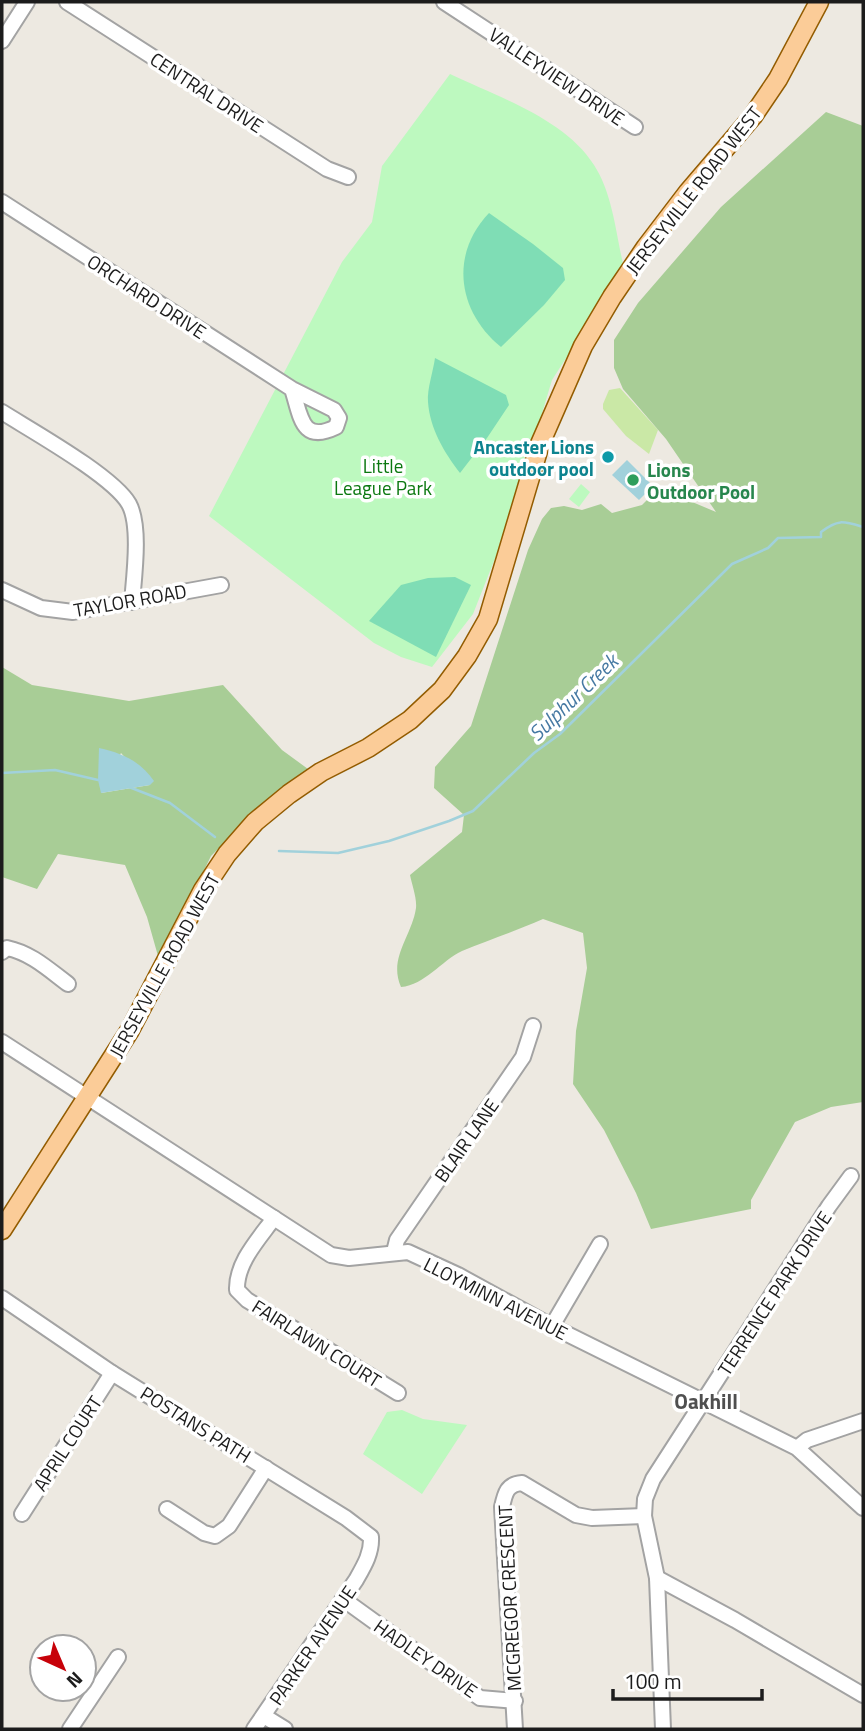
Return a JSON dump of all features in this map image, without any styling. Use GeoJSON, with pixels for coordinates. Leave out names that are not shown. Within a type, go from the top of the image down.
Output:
{"type":"FeatureCollection","features":[{"type":"Feature","properties":{"kind":"main road","name":"JERSEYVILLE ROAD WEST"},"geometry":{"type":"LineString","coordinates":[[2,1230],[131,1030],[203,890],[234,846],[255,822],[289,794],[410,720],[442,690],[467,656],[488,619],[540,444],[583,346],[611,297],[646,247],[688,192],[753,116],[778,79],[820,2]]}},
{"type":"Feature","properties":{"kind":"street"},"geometry":{"type":"LineString","coordinates":[[2,41],[27,2]]}},
{"type":"Feature","properties":{"kind":"street","name":"CENTRAL DRIVE"},"geometry":{"type":"LineString","coordinates":[[67,2],[327,169],[348,177]]}},
{"type":"Feature","properties":{"kind":"street","name":"VALLEYVIEW DRIVE"},"geometry":{"type":"LineString","coordinates":[[444,2],[635,127]]}},
{"type":"Feature","properties":{"kind":"street","name":"ORCHARD DRIVE"},"geometry":{"type":"LineString","coordinates":[[2,202],[292,389]]}},
{"type":"Feature","properties":{"kind":"street"},"geometry":{"type":"LineString","coordinates":[[2,412],[82,463],[111,485],[130,505],[136,533],[132,602]]}},
{"type":"Feature","properties":{"kind":"street","name":"TAYLOR ROAD"},"geometry":{"type":"LineString","coordinates":[[2,590],[41,608],[74,612],[221,585]]}},
{"type":"Feature","properties":{"kind":"street"},"geometry":{"type":"LineString","coordinates":[[2,952],[7,948],[21,951],[68,984]]}},
{"type":"Feature","properties":{"kind":"street","name":"BLAIR LANE"},"geometry":{"type":"LineString","coordinates":[[394,1252],[397,1240],[523,1057],[533,1026]]}},
{"type":"Feature","properties":{"kind":"street","name":"LLOYMINN AVENUE"},"geometry":{"type":"LineString","coordinates":[[2,1042],[331,1255],[349,1258],[408,1252],[458,1275],[552,1326],[797,1448],[863,1508]]}},
{"type":"Feature","properties":{"kind":"street","name":"TERRENCE PARK DRIVE"},"geometry":{"type":"LineString","coordinates":[[663,1729],[657,1578],[644,1516],[645,1499],[653,1479],[821,1218],[851,1176]]}},
{"type":"Feature","properties":{"kind":"street","name":"FAIRLAWN COURT"},"geometry":{"type":"LineString","coordinates":[[274,1218],[242,1264],[237,1277],[237,1290],[247,1300],[398,1392]]}},
{"type":"Feature","properties":{"kind":"street"},"geometry":{"type":"LineString","coordinates":[[552,1326],[600,1244]]}},
{"type":"Feature","properties":{"kind":"street","name":"POSTANS PATH"},"geometry":{"type":"LineString","coordinates":[[2,1298],[112,1373],[266,1468],[371,1537],[372,1546],[367,1559]]}},
{"type":"Feature","properties":{"kind":"street","name":"APRIL COURT"},"geometry":{"type":"LineString","coordinates":[[22,1514],[112,1373]]}},
{"type":"Feature","properties":{"kind":"street"},"geometry":{"type":"LineString","coordinates":[[797,1448],[807,1440],[863,1421]]}},
{"type":"Feature","properties":{"kind":"street"},"geometry":{"type":"LineString","coordinates":[[167,1509],[204,1533],[215,1536],[229,1526],[266,1468]]}},
{"type":"Feature","properties":{"kind":"street","name":"MCGREGOR CRESCENT"},"geometry":{"type":"LineString","coordinates":[[515,1729],[502,1507],[505,1491],[513,1484],[522,1483],[576,1515],[592,1518],[644,1516]]}},
{"type":"Feature","properties":{"kind":"street","name":"PARKER AVENUE"},"geometry":{"type":"LineString","coordinates":[[254,1729],[343,1599],[367,1559]]}},
{"type":"Feature","properties":{"kind":"street"},"geometry":{"type":"LineString","coordinates":[[657,1578],[863,1695]]}},
{"type":"Feature","properties":{"kind":"street","name":"HADLEY DRIVE"},"geometry":{"type":"LineString","coordinates":[[343,1599],[480,1698],[514,1701]]}},
{"type":"Feature","properties":{"kind":"street"},"geometry":{"type":"LineString","coordinates":[[70,1729],[118,1657]]}},
{"type":"Feature","properties":{"kind":"street"},"geometry":{"type":"LineString","coordinates":[[264,1716],[285,1729]]}},
{"type":"Feature","properties":{"kind":"green space","name":"Little League Park"},"geometry":{"type":"Polygon","coordinates":[[[450,74],[529,111],[566,135],[581,149],[594,165],[606,189],[624,268],[552,380],[509,523],[473,614],[432,667],[401,657],[374,643],[209,516],[342,262],[372,222],[382,166],[450,74]]]}},
{"type":"Feature","properties":{"kind":"green space"},"geometry":{"type":"Polygon","coordinates":[[[826,112],[863,126],[863,1102],[831,1107],[795,1122],[751,1200],[751,1209],[651,1229],[604,1130],[573,1084],[576,1031],[587,968],[583,933],[543,919],[462,951],[418,982],[401,987],[397,966],[416,908],[410,875],[462,832],[464,815],[434,788],[435,767],[471,726],[528,550],[542,519],[551,508],[564,506],[582,510],[601,504],[612,513],[642,505],[659,488],[716,512],[666,439],[623,389],[614,368],[614,340],[638,303],[721,207],[826,112]]]}},
{"type":"Feature","properties":{"kind":"green space"},"geometry":{"type":"Polygon","coordinates":[[[489,213],[563,268],[565,280],[501,347],[486,333],[475,317],[464,283],[468,247],[476,229],[489,213]]]}},
{"type":"Feature","properties":{"kind":"green space"},"geometry":{"type":"Polygon","coordinates":[[[435,358],[506,395],[509,405],[460,473],[439,440],[429,412],[428,392],[435,358]]]}},
{"type":"Feature","properties":{"kind":"green space"},"geometry":{"type":"Polygon","coordinates":[[[620,388],[658,430],[649,454],[626,436],[603,409],[609,390],[620,388]]]}},
{"type":"Feature","properties":{"kind":"green space"},"geometry":{"type":"Polygon","coordinates":[[[581,484],[590,492],[579,507],[569,499],[581,484]]]}},
{"type":"Feature","properties":{"kind":"green space"},"geometry":{"type":"Polygon","coordinates":[[[455,577],[471,585],[436,657],[369,621],[401,585],[428,578],[455,577]]]}},
{"type":"Feature","properties":{"kind":"green space"},"geometry":{"type":"Polygon","coordinates":[[[2,667],[32,685],[129,701],[223,685],[282,750],[308,769],[305,777],[255,812],[211,856],[174,931],[158,956],[147,917],[125,865],[58,854],[37,889],[2,877],[2,667]],[[121,753],[101,793],[150,785],[121,753]]]}},
{"type":"Feature","properties":{"kind":"green space"},"geometry":{"type":"Polygon","coordinates":[[[402,1410],[423,1419],[467,1425],[422,1494],[363,1454],[387,1412],[402,1410]]]}},
{"type":"Feature","properties":{"kind":"water","name":"Lions Outdoor Pool"},"geometry":{"type":"Polygon","coordinates":[[[627,460],[653,486],[639,500],[612,475],[627,460]]]}},
{"type":"Feature","properties":{"kind":"water"},"geometry":{"type":"Polygon","coordinates":[[[99,748],[130,759],[143,768],[154,781],[150,785],[101,793],[98,780],[99,748]]]}},
{"type":"Feature","properties":{"kind":"waterway","name":"Sulphur Creek"},"geometry":{"type":"LineString","coordinates":[[279,851],[338,853],[389,841],[473,811],[534,753],[560,734],[732,564],[768,548],[778,538],[821,537],[821,532],[841,522],[863,527]]}},
{"type":"Feature","properties":{"kind":"waterway"},"geometry":{"type":"LineString","coordinates":[[2,773],[55,770],[98,780]]}},
{"type":"Feature","properties":{"kind":"waterway","name":"Sulphur Creek"},"geometry":{"type":"LineString","coordinates":[[129,787],[170,803],[215,837]]}},
{"type":"Feature","properties":{"kind":"place","name":"Ancaster Lions outdoor pool"},"geometry":{"type":"Point","coordinates":[608,457]}},
{"type":"Feature","properties":{"kind":"place","name":"Lions Outdoor Pool"},"geometry":{"type":"Point","coordinates":[633,480]}},
{"type":"Feature","properties":{"kind":"district","name":"Oakhill"},"geometry":{"type":"Point","coordinates":[706,1401]}}]}
